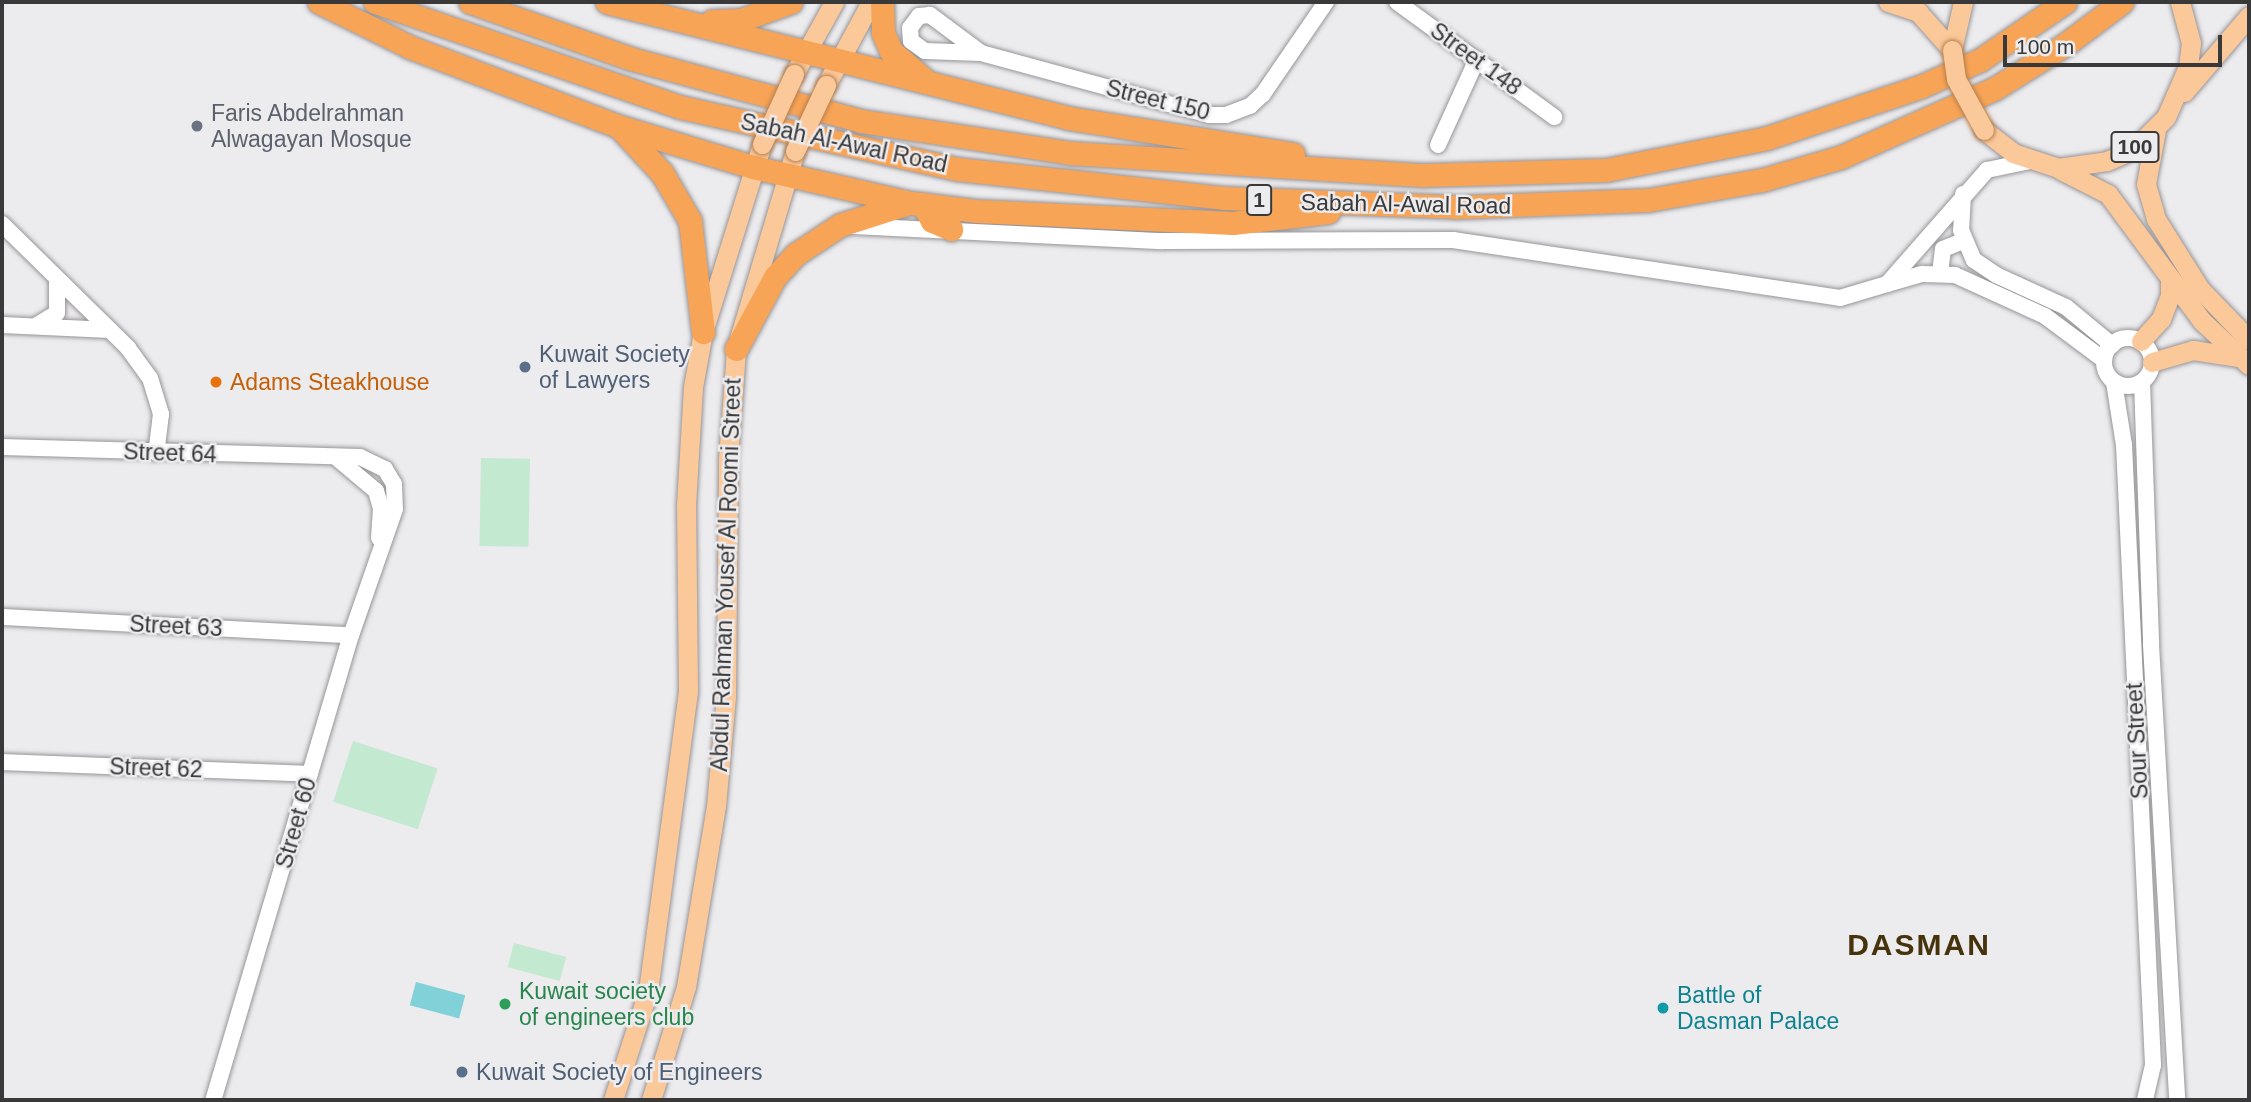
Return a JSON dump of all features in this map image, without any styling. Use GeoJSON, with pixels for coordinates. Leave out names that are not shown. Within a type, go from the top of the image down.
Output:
{"type":"FeatureCollection","features":[{"type":"Feature","properties":{"kind":"highway"},"geometry":{"type":"LineString","coordinates":[[319,2],[410,47],[618,126],[753,167],[918,203],[976,211],[1233,223],[1296,218],[1362,206]]}},
{"type":"Feature","properties":{"kind":"highway","name":"Sabah Al-Awal Road"},"geometry":{"type":"LineString","coordinates":[[375,2],[680,107],[957,169],[1225,198],[1362,206],[1635,201],[1762,180],[1841,157],[1953,111],[2033,66],[2122,2]]}},
{"type":"Feature","properties":{"kind":"highway","name":"Sabah Al-Awal Road"},"geometry":{"type":"LineString","coordinates":[[470,2],[632,59],[862,121],[1070,153],[1424,175],[1606,170],[1767,138],[1922,86],[1980,60],[2065,2]]}},
{"type":"Feature","properties":{"kind":"highway"},"geometry":{"type":"LineString","coordinates":[[607,2],[692,22],[798,64],[837,63],[1068,118],[1424,175]]}},
{"type":"Feature","properties":{"kind":"highway"},"geometry":{"type":"LineString","coordinates":[[692,22],[741,20],[790,2]]}},
{"type":"Feature","properties":{"kind":"highway"},"geometry":{"type":"LineString","coordinates":[[882,2],[883,33],[891,51],[933,86]]}},
{"type":"Feature","properties":{"kind":"highway"},"geometry":{"type":"LineString","coordinates":[[618,126],[662,173],[690,221],[704,332]]}},
{"type":"Feature","properties":{"kind":"highway"},"geometry":{"type":"LineString","coordinates":[[736,349],[775,277],[796,254],[840,225],[918,203]]}},
{"type":"Feature","properties":{"kind":"highway"},"geometry":{"type":"LineString","coordinates":[[918,203],[932,221],[951,229]]}},
{"type":"Feature","properties":{"kind":"main road","name":"Abdul Rahman Yousef Al Roomi Street"},"geometry":{"type":"LineString","coordinates":[[613,1100],[648,991],[667,878],[688,692],[686,505],[693,387],[704,332],[762,144],[798,64],[834,2]]}},
{"type":"Feature","properties":{"kind":"main road","name":"Abdul Rahman Yousef Al Roomi Street"},"geometry":{"type":"LineString","coordinates":[[651,1100],[686,987],[716,806],[726,697],[728,459],[736,349],[786,174],[826,85],[871,2]]}},
{"type":"Feature","properties":{"kind":"main road"},"geometry":{"type":"LineString","coordinates":[[1888,2],[1918,12],[1952,50]]}},
{"type":"Feature","properties":{"kind":"main road","name":"100"},"geometry":{"type":"LineString","coordinates":[[1964,2],[1952,50],[1956,79],[1984,131],[2032,161],[2057,168],[2108,194],[2202,321],[2244,361]]}},
{"type":"Feature","properties":{"kind":"main road","name":"100"},"geometry":{"type":"LineString","coordinates":[[2057,168],[2107,161],[2134,149],[2156,130],[2174,103],[2191,43],[2180,2]]}},
{"type":"Feature","properties":{"kind":"main road"},"geometry":{"type":"LineString","coordinates":[[2174,103],[2249,16]]}},
{"type":"Feature","properties":{"kind":"main road","name":"100"},"geometry":{"type":"LineString","coordinates":[[2156,130],[2146,184],[2156,219],[2200,289],[2249,340]]}},
{"type":"Feature","properties":{"kind":"main road"},"geometry":{"type":"LineString","coordinates":[[2141,341],[2161,319],[2170,295],[2170,278]]}},
{"type":"Feature","properties":{"kind":"main road"},"geometry":{"type":"LineString","coordinates":[[2152,362],[2193,350],[2244,361]]}},
{"type":"Feature","properties":{"kind":"street","name":"Street 150"},"geometry":{"type":"LineString","coordinates":[[981,53],[1209,115],[1226,115],[1250,106],[1263,94],[1326,2]]}},
{"type":"Feature","properties":{"kind":"street","name":"Street 148"},"geometry":{"type":"LineString","coordinates":[[1397,2],[1555,117]]}},
{"type":"Feature","properties":{"kind":"street"},"geometry":{"type":"LineString","coordinates":[[1438,145],[1477,59]]}},
{"type":"Feature","properties":{"kind":"street"},"geometry":{"type":"LineString","coordinates":[[1888,284],[1964,192],[1993,167],[2032,161]]}},
{"type":"Feature","properties":{"kind":"street"},"geometry":{"type":"LineString","coordinates":[[1964,192],[1963,241],[1984,269],[2066,307],[2112,345]]}},
{"type":"Feature","properties":{"kind":"street"},"geometry":{"type":"LineString","coordinates":[[2,224],[110,330],[154,387],[160,414],[156,453]]}},
{"type":"Feature","properties":{"kind":"street"},"geometry":{"type":"LineString","coordinates":[[840,225],[1163,241],[1453,240],[1791,293],[1840,298],[1940,273],[1955,275],[2045,316],[2104,359],[2114,382],[2128,386],[2142,382],[2152,362],[2141,341],[2125,339],[2112,345],[2104,359]]}},
{"type":"Feature","properties":{"kind":"street"},"geometry":{"type":"LineString","coordinates":[[1940,273],[1942,249],[1963,241]]}},
{"type":"Feature","properties":{"kind":"street"},"geometry":{"type":"LineString","coordinates":[[31,326],[49,321],[57,313],[57,278]]}},
{"type":"Feature","properties":{"kind":"street"},"geometry":{"type":"LineString","coordinates":[[2,325],[110,330]]}},
{"type":"Feature","properties":{"kind":"street","name":"Sour Street"},"geometry":{"type":"LineString","coordinates":[[2114,382],[2124,444],[2152,1052],[2145,1100]]}},
{"type":"Feature","properties":{"kind":"street","name":"Sour Street"},"geometry":{"type":"LineString","coordinates":[[2142,382],[2151,645],[2177,1100]]}},
{"type":"Feature","properties":{"kind":"street","name":"Street 64"},"geometry":{"type":"LineString","coordinates":[[2,447],[369,459],[391,476],[397,501],[379,545]]}},
{"type":"Feature","properties":{"kind":"street","name":"Street 60"},"geometry":{"type":"LineString","coordinates":[[213,1100],[379,545]]}},
{"type":"Feature","properties":{"kind":"street","name":"Street 63"},"geometry":{"type":"LineString","coordinates":[[2,617],[351,635]]}},
{"type":"Feature","properties":{"kind":"street","name":"Street 62"},"geometry":{"type":"LineString","coordinates":[[2,762],[310,774]]}},
{"type":"Feature","properties":{"kind":"green space"},"geometry":{"type":"Polygon","coordinates":[[[481,458],[530,459],[528,547],[479,546],[481,458]]]}},
{"type":"Feature","properties":{"kind":"green space"},"geometry":{"type":"Polygon","coordinates":[[[353,741],[438,769],[418,829],[333,802],[353,741]]]}},
{"type":"Feature","properties":{"kind":"green space"},"geometry":{"type":"Polygon","coordinates":[[[514,943],[566,957],[560,981],[508,967],[514,943]]]}},
{"type":"Feature","properties":{"kind":"water"},"geometry":{"type":"Polygon","coordinates":[[[416,982],[465,995],[459,1018],[410,1005],[416,982]]]}},
{"type":"Feature","properties":{"kind":"place","name":"Faris Abdelrahman Alwagayan Mosque"},"geometry":{"type":"Point","coordinates":[197,126]}},
{"type":"Feature","properties":{"kind":"place","name":"Kuwait Society of Lawyers"},"geometry":{"type":"Point","coordinates":[525,367]}},
{"type":"Feature","properties":{"kind":"place","name":"Adams Steakhouse"},"geometry":{"type":"Point","coordinates":[216,382]}},
{"type":"Feature","properties":{"kind":"place","name":"Kuwait society of engineers club"},"geometry":{"type":"Point","coordinates":[505,1004]}},
{"type":"Feature","properties":{"kind":"place","name":"Battle of Dasman Palace"},"geometry":{"type":"Point","coordinates":[1663,1008]}},
{"type":"Feature","properties":{"kind":"place","name":"Kuwait Society of Engineers"},"geometry":{"type":"Point","coordinates":[462,1072]}},
{"type":"Feature","properties":{"kind":"district","name":"DASMAN"},"geometry":{"type":"Point","coordinates":[1919,945]}}]}
